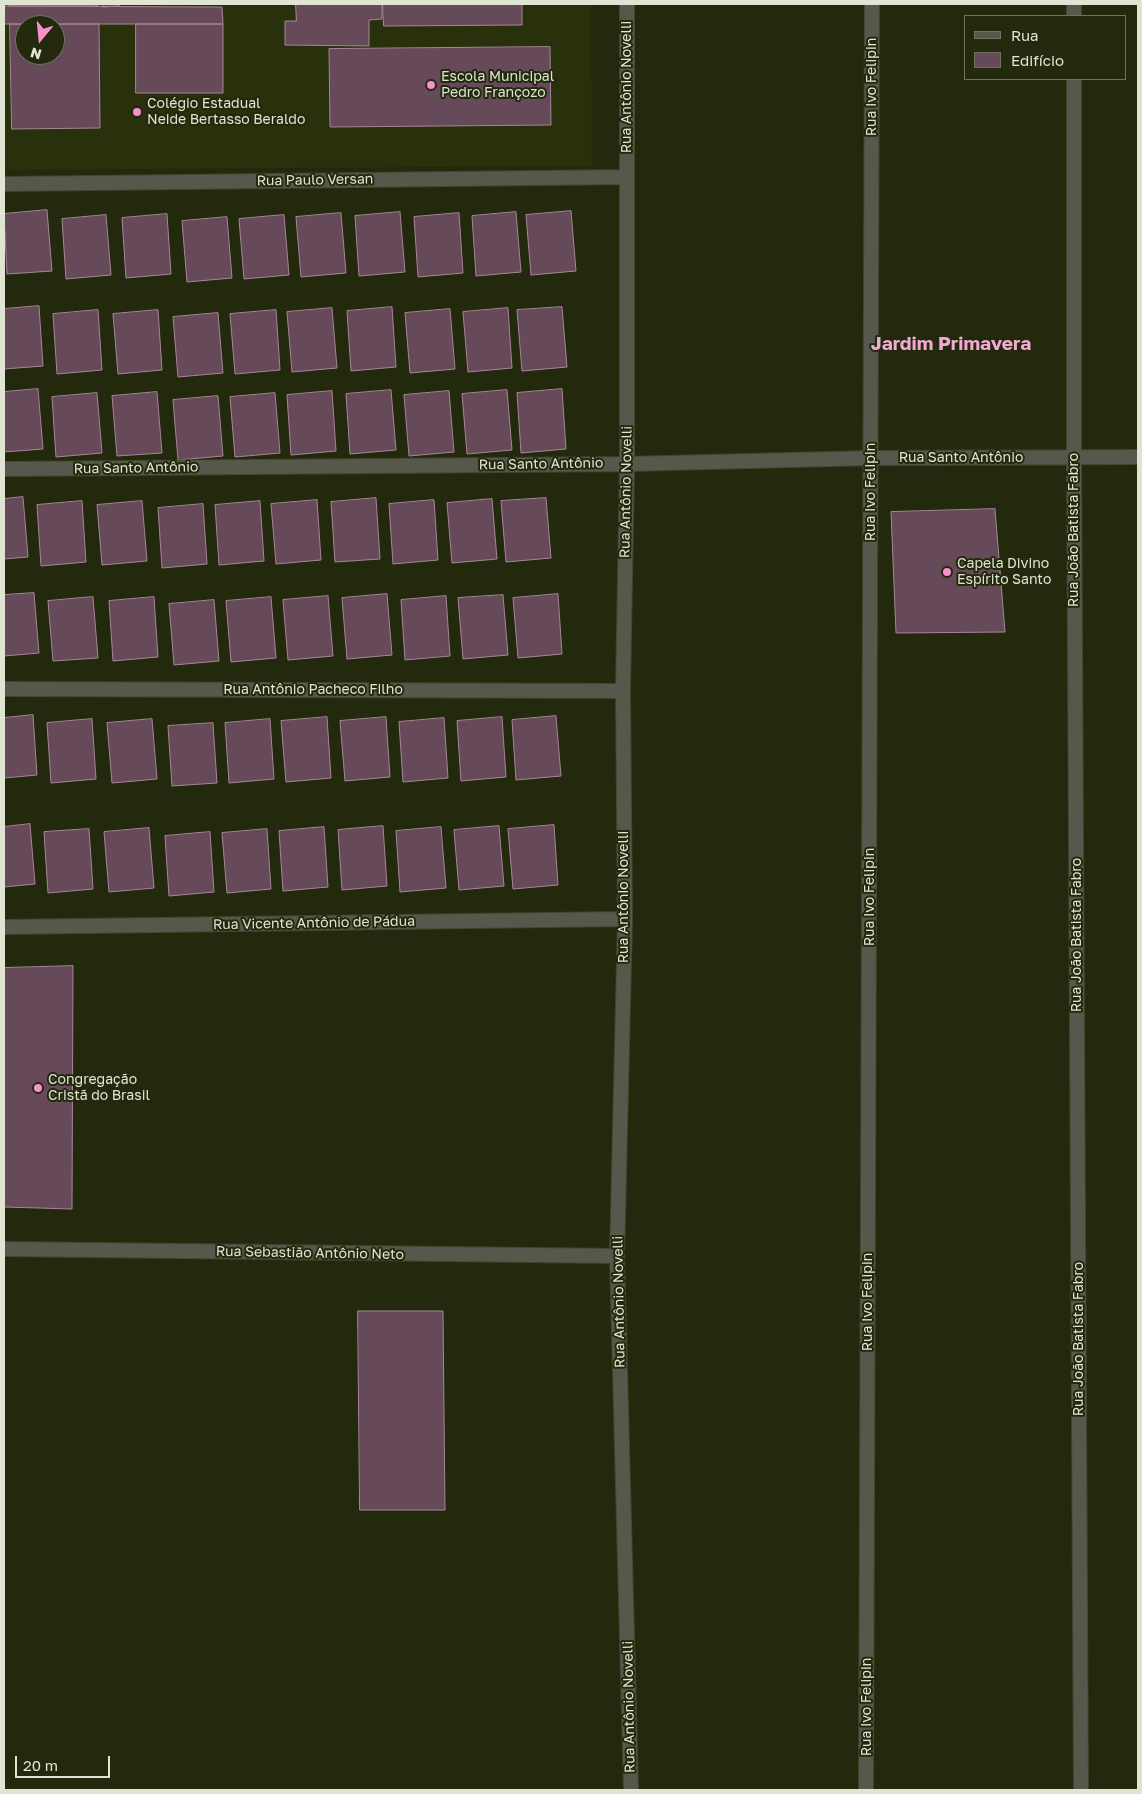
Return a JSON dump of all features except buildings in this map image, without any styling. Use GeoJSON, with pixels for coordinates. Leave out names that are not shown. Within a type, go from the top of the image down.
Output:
{"type":"FeatureCollection","features":[{"type":"Feature","properties":{"kind":"street","name":"Rua Antônio Novelli"},"geometry":{"type":"LineString","coordinates":[[627,4],[627,464],[622,691],[625,919],[617,1256],[631,1790]]}},
{"type":"Feature","properties":{"kind":"street","name":"Rua Ivo Felipin"},"geometry":{"type":"LineString","coordinates":[[866,1790],[872,458],[872,4]]}},
{"type":"Feature","properties":{"kind":"street","name":"Rua João Batista Fabro"},"geometry":{"type":"LineString","coordinates":[[1074,80],[1074,458],[1081,1790]]}},
{"type":"Feature","properties":{"kind":"street","name":"Rua Paulo Versan"},"geometry":{"type":"LineString","coordinates":[[4,184],[627,177]]}},
{"type":"Feature","properties":{"kind":"street","name":"Rua Santo Antônio"},"geometry":{"type":"LineString","coordinates":[[4,469],[627,464],[872,458],[1138,457]]}},
{"type":"Feature","properties":{"kind":"street","name":"Rua Antônio Pacheco Filho"},"geometry":{"type":"LineString","coordinates":[[4,689],[622,691]]}},
{"type":"Feature","properties":{"kind":"street","name":"Rua Vicente Antônio de Pádua"},"geometry":{"type":"LineString","coordinates":[[4,927],[625,919]]}},
{"type":"Feature","properties":{"kind":"street","name":"Rua Sebastião Antônio Neto"},"geometry":{"type":"LineString","coordinates":[[4,1249],[617,1256]]}},
{"type":"Feature","properties":{"kind":"shaded area"},"geometry":{"type":"Polygon","coordinates":[[[4,4],[591,4],[592,166],[4,170],[4,4]]]}},
{"type":"Feature","properties":{"kind":"place","name":"Escola Municipal Pedro Françozo"},"geometry":{"type":"Point","coordinates":[431,85]}},
{"type":"Feature","properties":{"kind":"place","name":"Colégio Estadual Neide Bertasso Beraldo"},"geometry":{"type":"Point","coordinates":[137,112]}},
{"type":"Feature","properties":{"kind":"place","name":"Capela Divino Espírito Santo"},"geometry":{"type":"Point","coordinates":[947,572]}},
{"type":"Feature","properties":{"kind":"place","name":"Congregação Cristã do Brasil"},"geometry":{"type":"Point","coordinates":[38,1088]}},
{"type":"Feature","properties":{"kind":"district","name":"Jardim Primavera"},"geometry":{"type":"Point","coordinates":[951,344]}}]}
